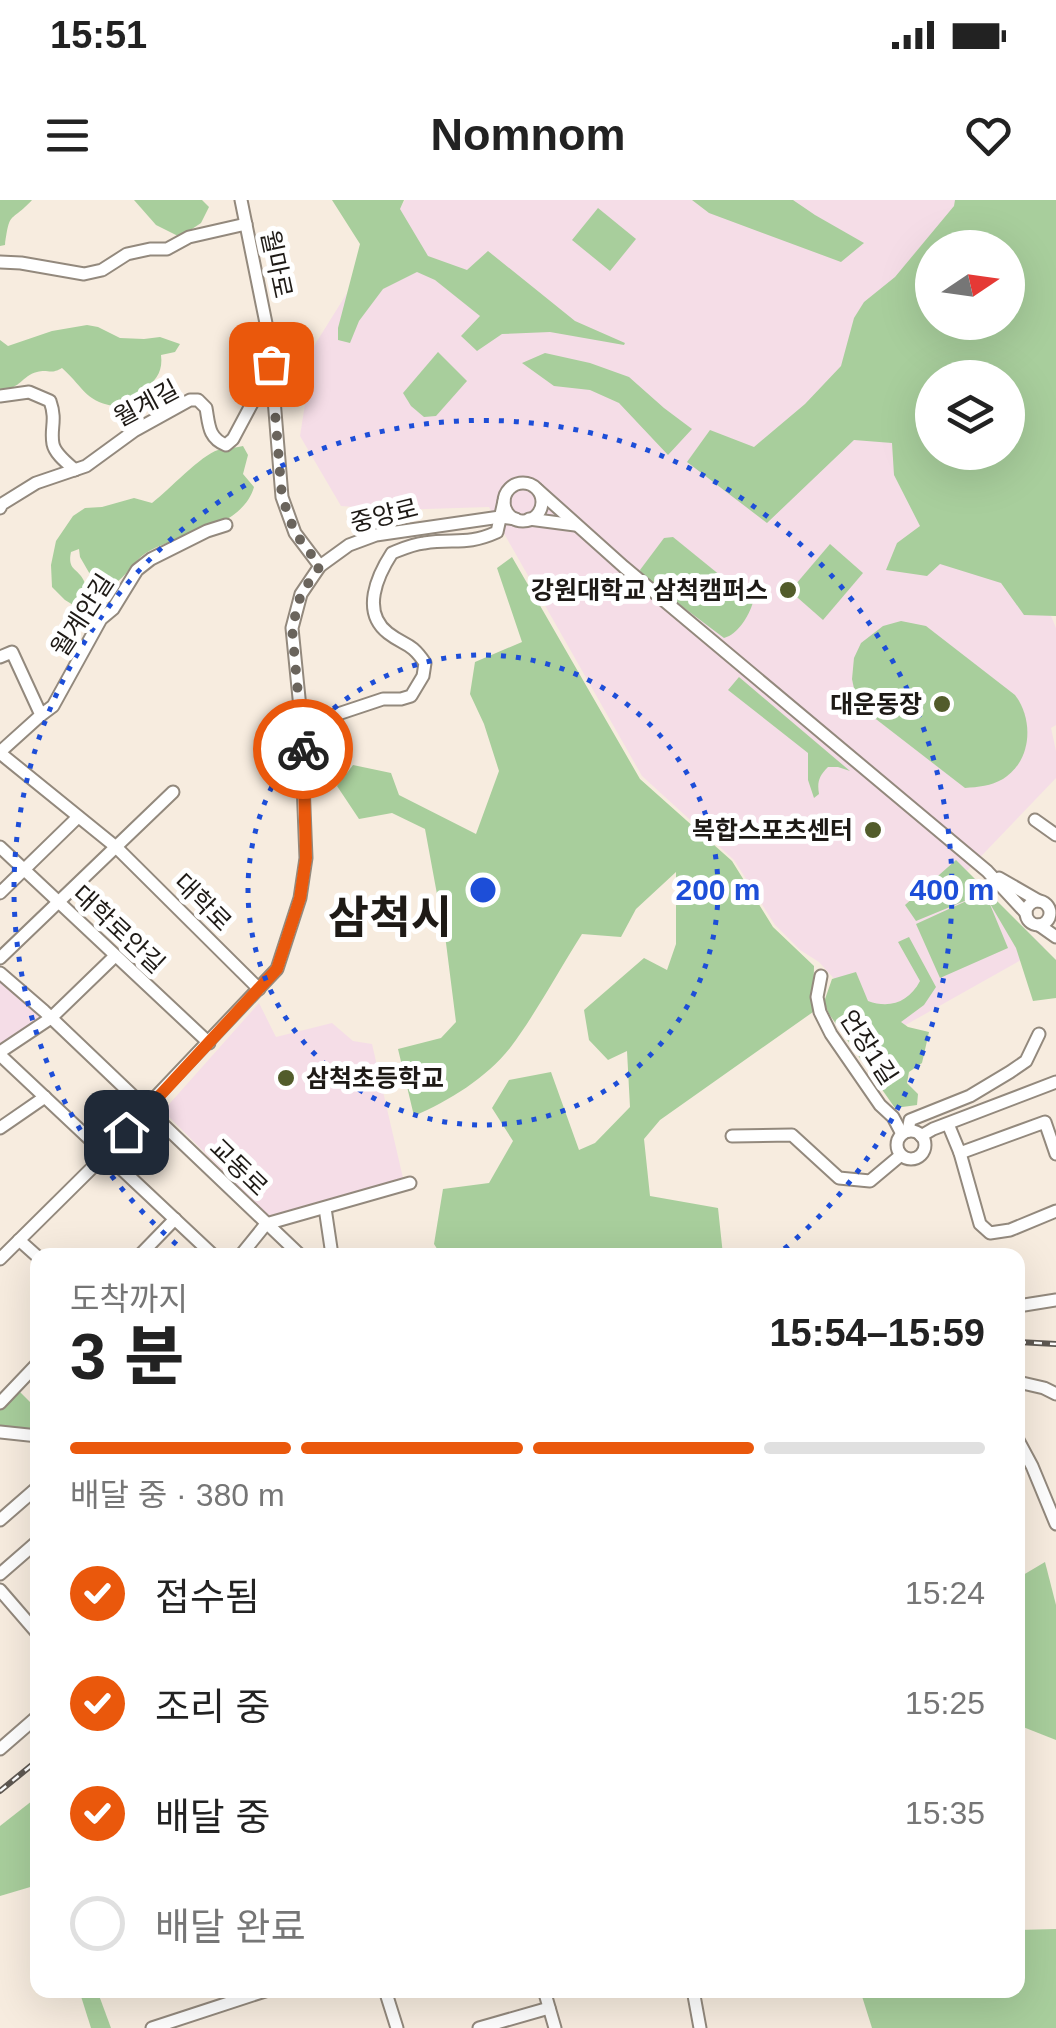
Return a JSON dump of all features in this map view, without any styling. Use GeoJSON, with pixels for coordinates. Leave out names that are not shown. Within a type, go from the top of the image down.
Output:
{"type":"FeatureCollection","features":[{"type":"Feature","properties":{"kind":"street","name":"월마로"},"geometry":{"type":"LineString","coordinates":[[240,200],[269,338],[282,497],[295,533],[320,566]]}},
{"type":"Feature","properties":{"kind":"street"},"geometry":{"type":"LineString","coordinates":[[0,262],[84,274],[102,270],[126,254],[167,249],[189,237],[246,224]]}},
{"type":"Feature","properties":{"kind":"street","name":"월계길"},"geometry":{"type":"LineString","coordinates":[[0,508],[36,483],[86,466],[190,400],[198,400],[206,408],[211,434],[226,445],[257,394],[272,390]]}},
{"type":"Feature","properties":{"kind":"street"},"geometry":{"type":"LineString","coordinates":[[0,396],[29,392],[50,402],[55,424],[53,446],[74,470]]}},
{"type":"Feature","properties":{"kind":"street"},"geometry":{"type":"LineString","coordinates":[[300,708],[332,716],[383,699],[411,696],[423,676],[425,663],[413,646],[385,631],[380,624],[372,602],[380,571],[392,553],[422,543],[480,540],[497,532],[509,489],[516,484],[529,484],[987,871],[1032,924],[1056,937]]}},
{"type":"Feature","properties":{"kind":"street"},"geometry":{"type":"LineString","coordinates":[[504,501],[507,512],[522,519],[537,514],[541,497],[538,490]]}},
{"type":"Feature","properties":{"kind":"street","name":"중앙로"},"geometry":{"type":"LineString","coordinates":[[320,566],[349,545],[376,535],[500,517],[575,524]]}},
{"type":"Feature","properties":{"kind":"street","name":"월계안길"},"geometry":{"type":"LineString","coordinates":[[0,752],[53,706],[101,619],[118,601],[137,570],[169,548],[226,525]]}},
{"type":"Feature","properties":{"kind":"street"},"geometry":{"type":"LineString","coordinates":[[0,1259],[106,1154],[277,969],[300,898],[306,858],[300,708],[292,628],[301,594],[320,566]]}},
{"type":"Feature","properties":{"kind":"street","name":"월계안길"},"geometry":{"type":"LineString","coordinates":[[0,657],[12,652],[41,715]]}},
{"type":"Feature","properties":{"kind":"street","name":"대학로"},"geometry":{"type":"LineString","coordinates":[[0,752],[116,848],[259,989]]}},
{"type":"Feature","properties":{"kind":"street"},"geometry":{"type":"LineString","coordinates":[[0,771],[20,768]]}},
{"type":"Feature","properties":{"kind":"street"},"geometry":{"type":"LineString","coordinates":[[0,958],[173,792]]}},
{"type":"Feature","properties":{"kind":"street"},"geometry":{"type":"LineString","coordinates":[[0,894],[78,816]]}},
{"type":"Feature","properties":{"kind":"street"},"geometry":{"type":"LineString","coordinates":[[1035,820],[1056,835]]}},
{"type":"Feature","properties":{"kind":"street","name":"대학로안길"},"geometry":{"type":"LineString","coordinates":[[0,847],[209,1043]]}},
{"type":"Feature","properties":{"kind":"street"},"geometry":{"type":"LineString","coordinates":[[987,871],[1048,909]]}},
{"type":"Feature","properties":{"kind":"street"},"geometry":{"type":"LineString","coordinates":[[1039,926],[1049,919],[1048,909],[1056,890]]}},
{"type":"Feature","properties":{"kind":"street"},"geometry":{"type":"LineString","coordinates":[[1026,913],[1028,906],[1048,909]]}},
{"type":"Feature","properties":{"kind":"street"},"geometry":{"type":"LineString","coordinates":[[115,956],[51,1018],[0,1054],[206,1248]]}},
{"type":"Feature","properties":{"kind":"street","name":"교동로"},"geometry":{"type":"LineString","coordinates":[[0,974],[292,1248]]}},
{"type":"Feature","properties":{"kind":"street","name":"언장1길"},"geometry":{"type":"LineString","coordinates":[[821,976],[820,1012],[831,1034],[905,1133]]}},
{"type":"Feature","properties":{"kind":"street"},"geometry":{"type":"LineString","coordinates":[[905,1133],[914,1131],[921,1136],[925,1146],[920,1155],[910,1159],[901,1155],[897,1146],[910,1120],[970,1096],[1026,1061],[1038,1034]]}},
{"type":"Feature","properties":{"kind":"street"},"geometry":{"type":"LineString","coordinates":[[921,1136],[1056,1082]]}},
{"type":"Feature","properties":{"kind":"street"},"geometry":{"type":"LineString","coordinates":[[0,1128],[45,1097]]}},
{"type":"Feature","properties":{"kind":"street"},"geometry":{"type":"LineString","coordinates":[[960,1154],[1045,1122],[1056,1154]]}},
{"type":"Feature","properties":{"kind":"street"},"geometry":{"type":"LineString","coordinates":[[948,1124],[980,1224],[990,1232],[1010,1230],[1056,1211]]}},
{"type":"Feature","properties":{"kind":"street"},"geometry":{"type":"LineString","coordinates":[[732,1136],[792,1135],[839,1178],[870,1181],[901,1155]]}},
{"type":"Feature","properties":{"kind":"street"},"geometry":{"type":"LineString","coordinates":[[266,1224],[410,1183]]}},
{"type":"Feature","properties":{"kind":"street"},"geometry":{"type":"LineString","coordinates":[[325,1208],[331,1248]]}},
{"type":"Feature","properties":{"kind":"street"},"geometry":{"type":"LineString","coordinates":[[147,1248],[175,1219]]}},
{"type":"Feature","properties":{"kind":"street","name":"교동로"},"geometry":{"type":"LineString","coordinates":[[247,1248],[266,1224]]}},
{"type":"Feature","properties":{"kind":"street"},"geometry":{"type":"LineString","coordinates":[[19,1240],[30,1250]]}},
{"type":"Feature","properties":{"kind":"street"},"geometry":{"type":"LineString","coordinates":[[1025,1305],[1056,1299]]}},
{"type":"Feature","properties":{"kind":"street"},"geometry":{"type":"LineString","coordinates":[[0,1403],[30,1371]]}},
{"type":"Feature","properties":{"kind":"street"},"geometry":{"type":"LineString","coordinates":[[1025,1384],[1056,1394]]}},
{"type":"Feature","properties":{"kind":"street"},"geometry":{"type":"LineString","coordinates":[[0,1432],[30,1435]]}},
{"type":"Feature","properties":{"kind":"street"},"geometry":{"type":"LineString","coordinates":[[1025,1453],[1056,1524]]}},
{"type":"Feature","properties":{"kind":"street"},"geometry":{"type":"LineString","coordinates":[[0,1520],[30,1494]]}},
{"type":"Feature","properties":{"kind":"street"},"geometry":{"type":"LineString","coordinates":[[0,1574],[30,1548]]}},
{"type":"Feature","properties":{"kind":"street"},"geometry":{"type":"LineString","coordinates":[[0,1590],[30,1625]]}},
{"type":"Feature","properties":{"kind":"street"},"geometry":{"type":"LineString","coordinates":[[1,1745],[30,1722]]}},
{"type":"Feature","properties":{"kind":"street"},"geometry":{"type":"LineString","coordinates":[[152,2028],[188,2022],[226,1998]]}},
{"type":"Feature","properties":{"kind":"street"},"geometry":{"type":"LineString","coordinates":[[388,1998],[397,2028]]}},
{"type":"Feature","properties":{"kind":"street"},"geometry":{"type":"LineString","coordinates":[[546,1998],[555,2028]]}},
{"type":"Feature","properties":{"kind":"street"},"geometry":{"type":"LineString","coordinates":[[694,1998],[700,2028]]}},
{"type":"Feature","properties":{"kind":"street"},"geometry":{"type":"LineString","coordinates":[[478,2028],[549,2008]]}},
{"type":"Feature","properties":{"kind":"shaded area","name":"강원대학교 삼척캠퍼스"},"geometry":{"type":"Polygon","coordinates":[[[405,200],[967,200],[945,230],[915,230],[915,340],[932,340],[932,360],[915,360],[915,470],[990,470],[1056,628],[1056,725],[1051,728],[1056,778],[964,874],[1044,947],[886,1036],[819,962],[800,950],[775,925],[734,860],[642,776],[489,507],[395,510],[341,506],[300,436],[314,346],[405,200]]]}},
{"type":"Feature","properties":{"kind":"shaded area"},"geometry":{"type":"Polygon","coordinates":[[[0,982],[41,1018],[0,1044],[0,982]]]}},
{"type":"Feature","properties":{"kind":"shaded area","name":"삼척초등학교"},"geometry":{"type":"Polygon","coordinates":[[[259,1003],[276,1037],[332,1023],[353,1041],[372,1044],[403,1178],[268,1216],[163,1111],[259,1003]]]}},
{"type":"Feature","properties":{"kind":"green space"},"geometry":{"type":"Polygon","coordinates":[[[0,200],[32,200],[12,218],[5,245],[0,246],[0,200]]]}},
{"type":"Feature","properties":{"kind":"green space"},"geometry":{"type":"Polygon","coordinates":[[[134,200],[202,200],[209,207],[201,223],[180,237],[156,225],[134,200]]]}},
{"type":"Feature","properties":{"kind":"green space"},"geometry":{"type":"Polygon","coordinates":[[[332,200],[404,200],[400,209],[428,256],[467,270],[488,251],[575,321],[625,343],[550,332],[502,334],[477,351],[461,336],[480,316],[435,280],[417,272],[383,289],[359,321],[350,343],[338,340],[360,244],[332,200]]]}},
{"type":"Feature","properties":{"kind":"green space"},"geometry":{"type":"Polygon","coordinates":[[[692,200],[793,200],[864,243],[841,262],[709,213],[692,200]]]}},
{"type":"Feature","properties":{"kind":"green space"},"geometry":{"type":"Polygon","coordinates":[[[955,200],[1056,200],[1056,616],[1024,615],[1001,583],[940,564],[927,576],[886,570],[897,543],[920,526],[894,475],[892,443],[854,440],[767,523],[687,462],[710,430],[754,447],[805,404],[841,366],[854,318],[864,302],[895,277],[915,253],[915,340],[1025,340],[1025,230],[934,230],[955,200]]]}},
{"type":"Feature","properties":{"kind":"green space"},"geometry":{"type":"Polygon","coordinates":[[[598,208],[636,239],[610,271],[572,240],[598,208]]]}},
{"type":"Feature","properties":{"kind":"green space"},"geometry":{"type":"Polygon","coordinates":[[[87,325],[120,338],[160,337],[180,344],[175,352],[161,355],[154,380],[119,407],[92,398],[62,368],[37,372],[12,387],[0,389],[0,340],[8,346],[52,331],[87,325]]]}},
{"type":"Feature","properties":{"kind":"green space"},"geometry":{"type":"Polygon","coordinates":[[[438,352],[467,381],[436,416],[424,417],[403,393],[438,352]]]}},
{"type":"Feature","properties":{"kind":"green space"},"geometry":{"type":"Polygon","coordinates":[[[545,353],[629,377],[692,429],[668,455],[619,403],[590,390],[554,386],[522,363],[545,353]]]}},
{"type":"Feature","properties":{"kind":"green space"},"geometry":{"type":"Polygon","coordinates":[[[243,446],[248,455],[243,474],[254,487],[237,512],[210,528],[146,553],[117,582],[91,576],[79,549],[71,552],[70,563],[82,577],[86,594],[104,600],[100,606],[83,611],[52,587],[56,541],[73,516],[85,508],[134,498],[152,503],[211,453],[243,446]]]}},
{"type":"Feature","properties":{"kind":"green space"},"geometry":{"type":"Polygon","coordinates":[[[673,537],[753,602],[742,624],[729,636],[724,638],[643,577],[640,570],[664,538],[673,537]]]}},
{"type":"Feature","properties":{"kind":"green space"},"geometry":{"type":"Polygon","coordinates":[[[830,544],[863,573],[823,620],[790,591],[830,544]]]}},
{"type":"Feature","properties":{"kind":"green space"},"geometry":{"type":"Polygon","coordinates":[[[512,557],[640,779],[732,861],[773,927],[814,966],[813,1012],[660,1120],[644,1139],[650,1196],[718,1208],[722,1248],[437,1248],[434,1244],[443,1189],[489,1183],[513,1141],[492,1108],[509,1080],[551,1072],[579,1150],[595,1143],[630,1107],[627,1051],[608,1060],[589,1040],[584,1010],[644,958],[667,970],[676,944],[676,872],[636,909],[621,937],[582,934],[529,1021],[500,1059],[466,1088],[414,1116],[398,1049],[441,1038],[456,1022],[425,829],[392,813],[359,819],[337,786],[353,765],[391,773],[399,795],[476,834],[499,771],[470,694],[475,662],[522,642],[497,568],[512,557]]]}},
{"type":"Feature","properties":{"kind":"green space"},"geometry":{"type":"Polygon","coordinates":[[[901,621],[926,626],[1015,695],[1025,716],[1027,740],[1020,762],[1003,779],[965,788],[859,706],[852,679],[854,658],[861,643],[883,626],[901,621]]]}},
{"type":"Feature","properties":{"kind":"green space"},"geometry":{"type":"Polygon","coordinates":[[[739,677],[850,771],[828,767],[819,779],[819,794],[814,798],[808,780],[808,753],[728,690],[739,677]]]}},
{"type":"Feature","properties":{"kind":"green space"},"geometry":{"type":"Polygon","coordinates":[[[956,860],[1056,960],[1056,998],[1033,1001],[1016,948],[989,902],[1008,948],[940,978],[916,924],[984,893],[916,921],[905,905],[956,860]]]}},
{"type":"Feature","properties":{"kind":"green space"},"geometry":{"type":"Polygon","coordinates":[[[909,937],[936,987],[924,1005],[901,1022],[929,1032],[922,1063],[909,1072],[907,1083],[918,1094],[917,1105],[895,1108],[824,1002],[832,979],[856,972],[868,1001],[884,1004],[905,999],[920,981],[898,942],[909,937]]]}},
{"type":"Feature","properties":{"kind":"green space"},"geometry":{"type":"Polygon","coordinates":[[[16,1388],[30,1402],[30,1437],[0,1431],[0,1406],[16,1388]]]}},
{"type":"Feature","properties":{"kind":"green space"},"geometry":{"type":"Polygon","coordinates":[[[1045,1562],[1056,1605],[1056,1740],[1025,1728],[1025,1574],[1045,1562]]]}},
{"type":"Feature","properties":{"kind":"green space"},"geometry":{"type":"Polygon","coordinates":[[[30,1802],[30,1887],[0,1896],[0,1826],[30,1802]]]}},
{"type":"Feature","properties":{"kind":"green space"},"geometry":{"type":"Polygon","coordinates":[[[1056,1929],[1056,2028],[872,2028],[863,1998],[1025,1998],[1025,1930],[1056,1929]]]}},
{"type":"Feature","properties":{"kind":"green space"},"geometry":{"type":"Polygon","coordinates":[[[82,1998],[100,1998],[111,2028],[91,2028],[82,1998]]]}},
{"type":"Feature","properties":{"kind":"railway"},"geometry":{"type":"LineString","coordinates":[[1025,1342],[1056,1344]]}},
{"type":"Feature","properties":{"kind":"railway"},"geometry":{"type":"LineString","coordinates":[[0,1791],[30,1767]]}},
{"type":"Feature","properties":{"kind":"way so far"},"geometry":{"type":"LineString","coordinates":[[271,364],[282,497],[295,533],[320,566],[301,594],[292,628],[303,749]]}},
{"type":"Feature","properties":{"kind":"place","name":"강원대학교 삼척캠퍼스"},"geometry":{"type":"Point","coordinates":[788,590]}},
{"type":"Feature","properties":{"kind":"place","name":"대운동장"},"geometry":{"type":"Point","coordinates":[942,704]}},
{"type":"Feature","properties":{"kind":"place","name":"복합스포츠센터"},"geometry":{"type":"Point","coordinates":[873,830]}},
{"type":"Feature","properties":{"kind":"place","name":"삼척초등학교"},"geometry":{"type":"Point","coordinates":[286,1078]}},
{"type":"Feature","properties":{"kind":"district","name":"삼척시"},"geometry":{"type":"Point","coordinates":[390,917]}},
{"type":"Feature","properties":{"kind":"route"},"geometry":{"type":"LineString","coordinates":[[126,1132],[277,969],[300,898],[306,858],[303,749]]}}]}
